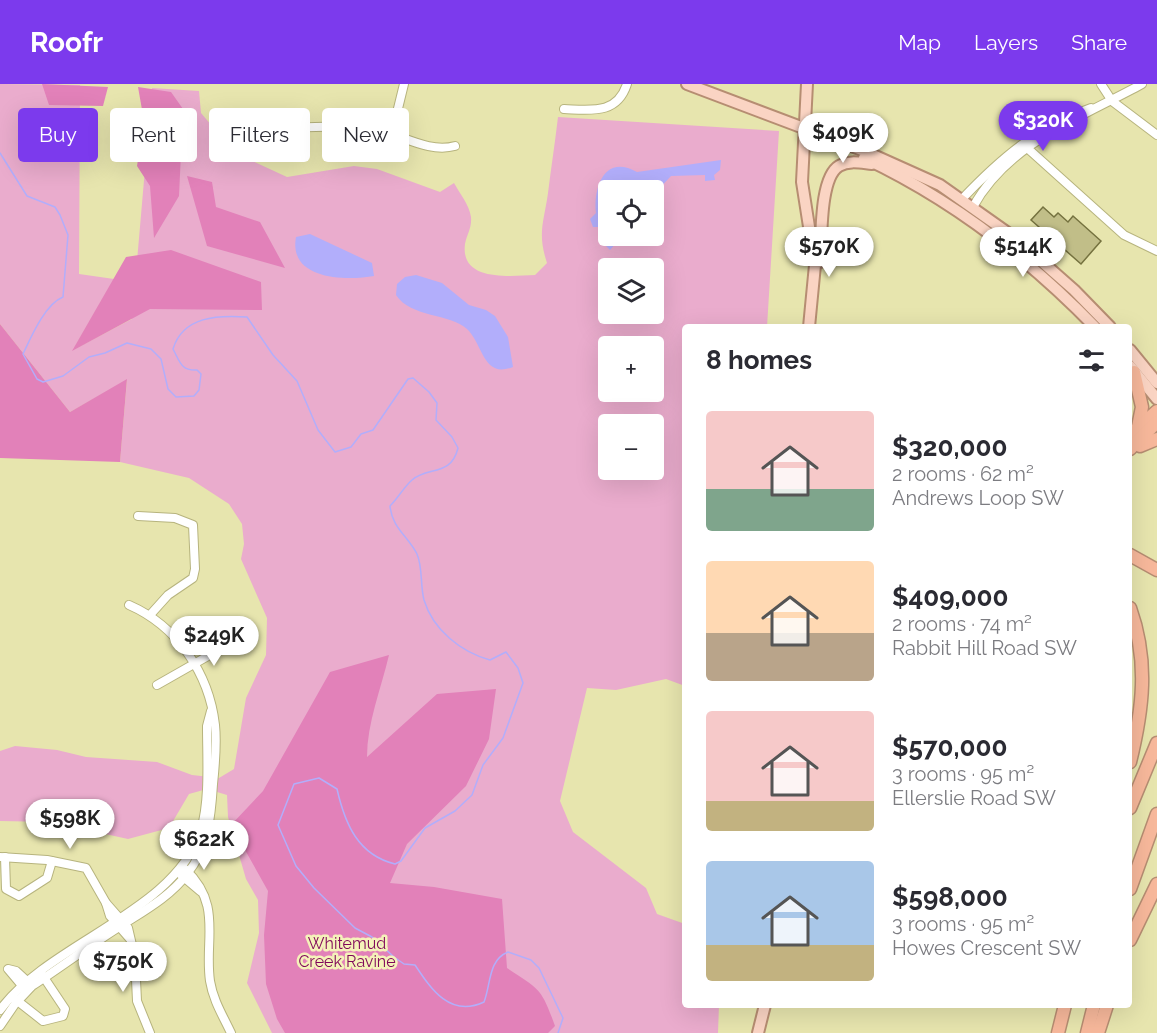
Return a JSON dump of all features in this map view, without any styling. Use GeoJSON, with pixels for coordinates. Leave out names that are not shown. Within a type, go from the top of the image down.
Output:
{"type":"FeatureCollection","features":[{"type":"Feature","properties":{"kind":"highway"},"geometry":{"type":"LineString","coordinates":[[1134,431],[1143,407],[1142,371]]}},
{"type":"Feature","properties":{"kind":"highway"},"geometry":{"type":"LineString","coordinates":[[1134,431],[1157,411]]}},
{"type":"Feature","properties":{"kind":"highway"},"geometry":{"type":"LineString","coordinates":[[1135,448],[1157,422]]}},
{"type":"Feature","properties":{"kind":"highway"},"geometry":{"type":"LineString","coordinates":[[1135,448],[1157,431]]}},
{"type":"Feature","properties":{"kind":"highway"},"geometry":{"type":"LineString","coordinates":[[1135,448],[1157,439]]}},
{"type":"Feature","properties":{"kind":"highway"},"geometry":{"type":"LineString","coordinates":[[1132,556],[1157,570]]}},
{"type":"Feature","properties":{"kind":"highway"},"geometry":{"type":"LineString","coordinates":[[1132,615],[1144,671],[1141,709],[1132,752]]}},
{"type":"Feature","properties":{"kind":"highway"},"geometry":{"type":"LineString","coordinates":[[1132,803],[1157,743]]}},
{"type":"Feature","properties":{"kind":"highway"},"geometry":{"type":"LineString","coordinates":[[1132,883],[1157,814]]}},
{"type":"Feature","properties":{"kind":"highway"},"geometry":{"type":"LineString","coordinates":[[1132,936],[1157,884]]}},
{"type":"Feature","properties":{"kind":"highway"},"geometry":{"type":"LineString","coordinates":[[1058,1033],[1064,1008]]}},
{"type":"Feature","properties":{"kind":"highway"},"geometry":{"type":"LineString","coordinates":[[1087,1033],[1093,1008]]}},
{"type":"Feature","properties":{"kind":"highway"},"geometry":{"type":"LineString","coordinates":[[1098,1033],[1106,1008]]}},
{"type":"Feature","properties":{"kind":"main road"},"geometry":{"type":"LineString","coordinates":[[687,84],[823,134],[919,174],[962,199],[1033,253],[1107,324]]}},
{"type":"Feature","properties":{"kind":"main road"},"geometry":{"type":"LineString","coordinates":[[807,84],[802,182],[815,265],[810,321]]}},
{"type":"Feature","properties":{"kind":"main road"},"geometry":{"type":"LineString","coordinates":[[823,134],[847,150],[879,165],[964,215],[1030,266],[1092,324]]}},
{"type":"Feature","properties":{"kind":"main road"},"geometry":{"type":"LineString","coordinates":[[810,321],[818,285],[826,183],[835,170],[847,163],[879,165]]}},
{"type":"Feature","properties":{"kind":"main road"},"geometry":{"type":"LineString","coordinates":[[964,215],[972,214],[1018,246],[1033,253]]}},
{"type":"Feature","properties":{"kind":"main road"},"geometry":{"type":"LineString","coordinates":[[804,324],[811,247]]}},
{"type":"Feature","properties":{"kind":"main road"},"geometry":{"type":"LineString","coordinates":[[1132,354],[1157,399]]}},
{"type":"Feature","properties":{"kind":"main road"},"geometry":{"type":"LineString","coordinates":[[1142,371],[1157,383]]}},
{"type":"Feature","properties":{"kind":"main road"},"geometry":{"type":"LineString","coordinates":[[757,1033],[760,1008]]}},
{"type":"Feature","properties":{"kind":"main road"},"geometry":{"type":"LineString","coordinates":[[757,1033],[764,1008]]}},
{"type":"Feature","properties":{"kind":"street"},"geometry":{"type":"LineString","coordinates":[[398,108],[404,84]]}},
{"type":"Feature","properties":{"kind":"street"},"geometry":{"type":"LineString","coordinates":[[564,109],[591,110],[611,107],[622,97],[627,84]]}},
{"type":"Feature","properties":{"kind":"street"},"geometry":{"type":"LineString","coordinates":[[1101,84],[1112,101],[1157,135]]}},
{"type":"Feature","properties":{"kind":"street"},"geometry":{"type":"LineString","coordinates":[[962,199],[1025,145],[1070,115],[1112,101],[1142,84]]}},
{"type":"Feature","properties":{"kind":"street"},"geometry":{"type":"LineString","coordinates":[[409,140],[432,148],[455,146]]}},
{"type":"Feature","properties":{"kind":"street"},"geometry":{"type":"LineString","coordinates":[[973,207],[988,183],[1025,145]]}},
{"type":"Feature","properties":{"kind":"street"},"geometry":{"type":"LineString","coordinates":[[1025,145],[1124,235],[1157,251]]}},
{"type":"Feature","properties":{"kind":"street"},"geometry":{"type":"LineString","coordinates":[[138,516],[175,518],[189,522],[194,529],[193,578],[168,595],[150,615]]}},
{"type":"Feature","properties":{"kind":"street"},"geometry":{"type":"LineString","coordinates":[[0,1010],[26,985],[119,922],[166,895],[186,875],[202,852],[211,816],[216,740],[215,723],[205,686],[194,663],[176,638],[150,615],[129,604]]}},
{"type":"Feature","properties":{"kind":"street"},"geometry":{"type":"LineString","coordinates":[[157,685],[222,648]]}},
{"type":"Feature","properties":{"kind":"street"},"geometry":{"type":"LineString","coordinates":[[119,922],[161,888],[180,869],[191,853],[204,819],[207,726],[211,711]]}},
{"type":"Feature","properties":{"kind":"street"},"geometry":{"type":"LineString","coordinates":[[52,861],[47,878],[19,896],[6,889],[2,857],[52,861],[86,868],[130,939],[135,958],[137,1001],[150,1033]]}},
{"type":"Feature","properties":{"kind":"street"},"geometry":{"type":"LineString","coordinates":[[180,869],[200,891],[211,922],[211,987],[231,1033]]}},
{"type":"Feature","properties":{"kind":"street"},"geometry":{"type":"LineString","coordinates":[[0,963],[16,971],[26,985]]}},
{"type":"Feature","properties":{"kind":"street"},"geometry":{"type":"LineString","coordinates":[[14,998],[44,1021],[63,1016],[65,1009],[42,974]]}},
{"type":"Feature","properties":{"kind":"street"},"geometry":{"type":"LineString","coordinates":[[0,1026],[14,998]]}},
{"type":"Feature","properties":{"kind":"green space"},"geometry":{"type":"Polygon","coordinates":[[[0,84],[80,85],[80,108],[18,108],[18,162],[80,162],[79,274],[114,279],[73,350],[132,319],[146,162],[197,162],[197,108],[150,108],[152,88],[199,91],[201,113],[209,122],[209,162],[254,162],[287,177],[354,166],[377,169],[440,192],[454,183],[471,217],[465,244],[466,256],[470,265],[478,271],[501,276],[535,275],[547,263],[542,243],[542,228],[558,117],[779,131],[767,324],[682,324],[682,685],[666,679],[616,690],[587,688],[560,801],[573,832],[646,888],[657,914],[682,923],[682,1008],[719,1008],[718,1033],[272,1033],[247,983],[259,933],[258,900],[246,879],[228,817],[227,795],[207,789],[189,794],[169,828],[128,839],[51,822],[0,821],[0,751],[15,746],[57,750],[86,757],[157,762],[192,775],[219,778],[234,769],[246,698],[266,655],[267,618],[241,559],[244,544],[242,524],[229,504],[189,478],[120,462],[127,380],[70,412],[0,324],[0,84]]]}},
{"type":"Feature","properties":{"kind":"green space"},"geometry":{"type":"Polygon","coordinates":[[[42,84],[108,87],[103,106],[49,105],[42,84]]]}},
{"type":"Feature","properties":{"kind":"green space"},"geometry":{"type":"Polygon","coordinates":[[[138,87],[171,92],[182,108],[142,108],[138,87]]]}},
{"type":"Feature","properties":{"kind":"green space"},"geometry":{"type":"Polygon","coordinates":[[[138,162],[181,162],[179,196],[154,238],[150,186],[137,166],[138,162]]]}},
{"type":"Feature","properties":{"kind":"green space"},"geometry":{"type":"Polygon","coordinates":[[[187,176],[212,182],[216,207],[260,222],[285,268],[207,246],[187,176]]]}},
{"type":"Feature","properties":{"kind":"green space"},"geometry":{"type":"Polygon","coordinates":[[[171,250],[261,282],[262,310],[150,309],[72,351],[126,257],[171,250]]]}},
{"type":"Feature","properties":{"kind":"green space"},"geometry":{"type":"Polygon","coordinates":[[[0,324],[70,412],[127,379],[120,462],[0,458],[0,324]]]}},
{"type":"Feature","properties":{"kind":"green space","name":"Whitemud Creek Ravine"},"geometry":{"type":"Polygon","coordinates":[[[389,655],[372,719],[367,757],[437,694],[496,689],[489,739],[466,786],[407,844],[390,883],[434,887],[502,899],[507,968],[533,986],[542,996],[555,1026],[548,1033],[285,1033],[277,1019],[266,984],[264,935],[268,891],[231,825],[263,791],[330,672],[389,655]]]}},
{"type":"Feature","properties":{"kind":"shaded area"},"geometry":{"type":"Polygon","coordinates":[[[721,160],[720,170],[714,175],[715,180],[705,181],[705,175],[671,176],[664,184],[664,180],[601,180],[610,170],[617,167],[626,167],[637,172],[721,160]]]}},
{"type":"Feature","properties":{"kind":"shaded area"},"geometry":{"type":"Polygon","coordinates":[[[598,188],[598,227],[593,227],[590,219],[596,213],[598,188]]]}},
{"type":"Feature","properties":{"kind":"shaded area"},"geometry":{"type":"Polygon","coordinates":[[[310,234],[372,263],[374,276],[335,277],[310,270],[301,262],[296,251],[296,237],[310,234]]]}},
{"type":"Feature","properties":{"kind":"shaded area"},"geometry":{"type":"Polygon","coordinates":[[[416,275],[442,283],[469,305],[486,310],[495,316],[508,337],[513,367],[495,368],[489,364],[472,335],[460,324],[421,312],[403,302],[396,295],[397,284],[405,277],[416,275]]]}},
{"type":"Feature","properties":{"kind":"building"},"geometry":{"type":"Polygon","coordinates":[[[1043,207],[1054,217],[1058,213],[1068,222],[1073,216],[1101,241],[1081,264],[1031,220],[1043,207]]]}},
{"type":"Feature","properties":{"kind":"waterway"},"geometry":{"type":"LineString","coordinates":[[0,153],[27,196],[55,207],[68,235],[63,297],[50,306],[34,330],[23,354],[37,379],[43,382],[63,376],[89,357],[127,343],[151,349],[161,359],[168,389],[176,397],[194,396],[199,390],[201,374],[197,370],[187,369],[179,362],[173,349],[178,338],[193,324],[203,320],[247,317],[273,355],[297,381],[318,430],[335,452],[351,447],[361,434],[373,430],[408,379],[413,378],[429,392],[437,403],[436,420],[452,437],[458,448],[455,457],[445,467],[412,480],[390,506],[391,514],[417,554],[424,600],[428,611],[441,630],[459,645],[490,660],[506,652],[518,668],[523,683],[503,738],[483,765],[472,795],[455,811],[425,828],[401,861],[395,864],[382,860],[362,846],[349,826],[337,789],[319,778],[294,784],[278,825],[296,866],[314,888],[355,928],[372,937],[404,964],[415,965],[435,991],[451,1004],[472,1006],[484,1002],[493,967],[508,952],[531,960],[539,968],[563,1018],[558,1033]]}}]}
